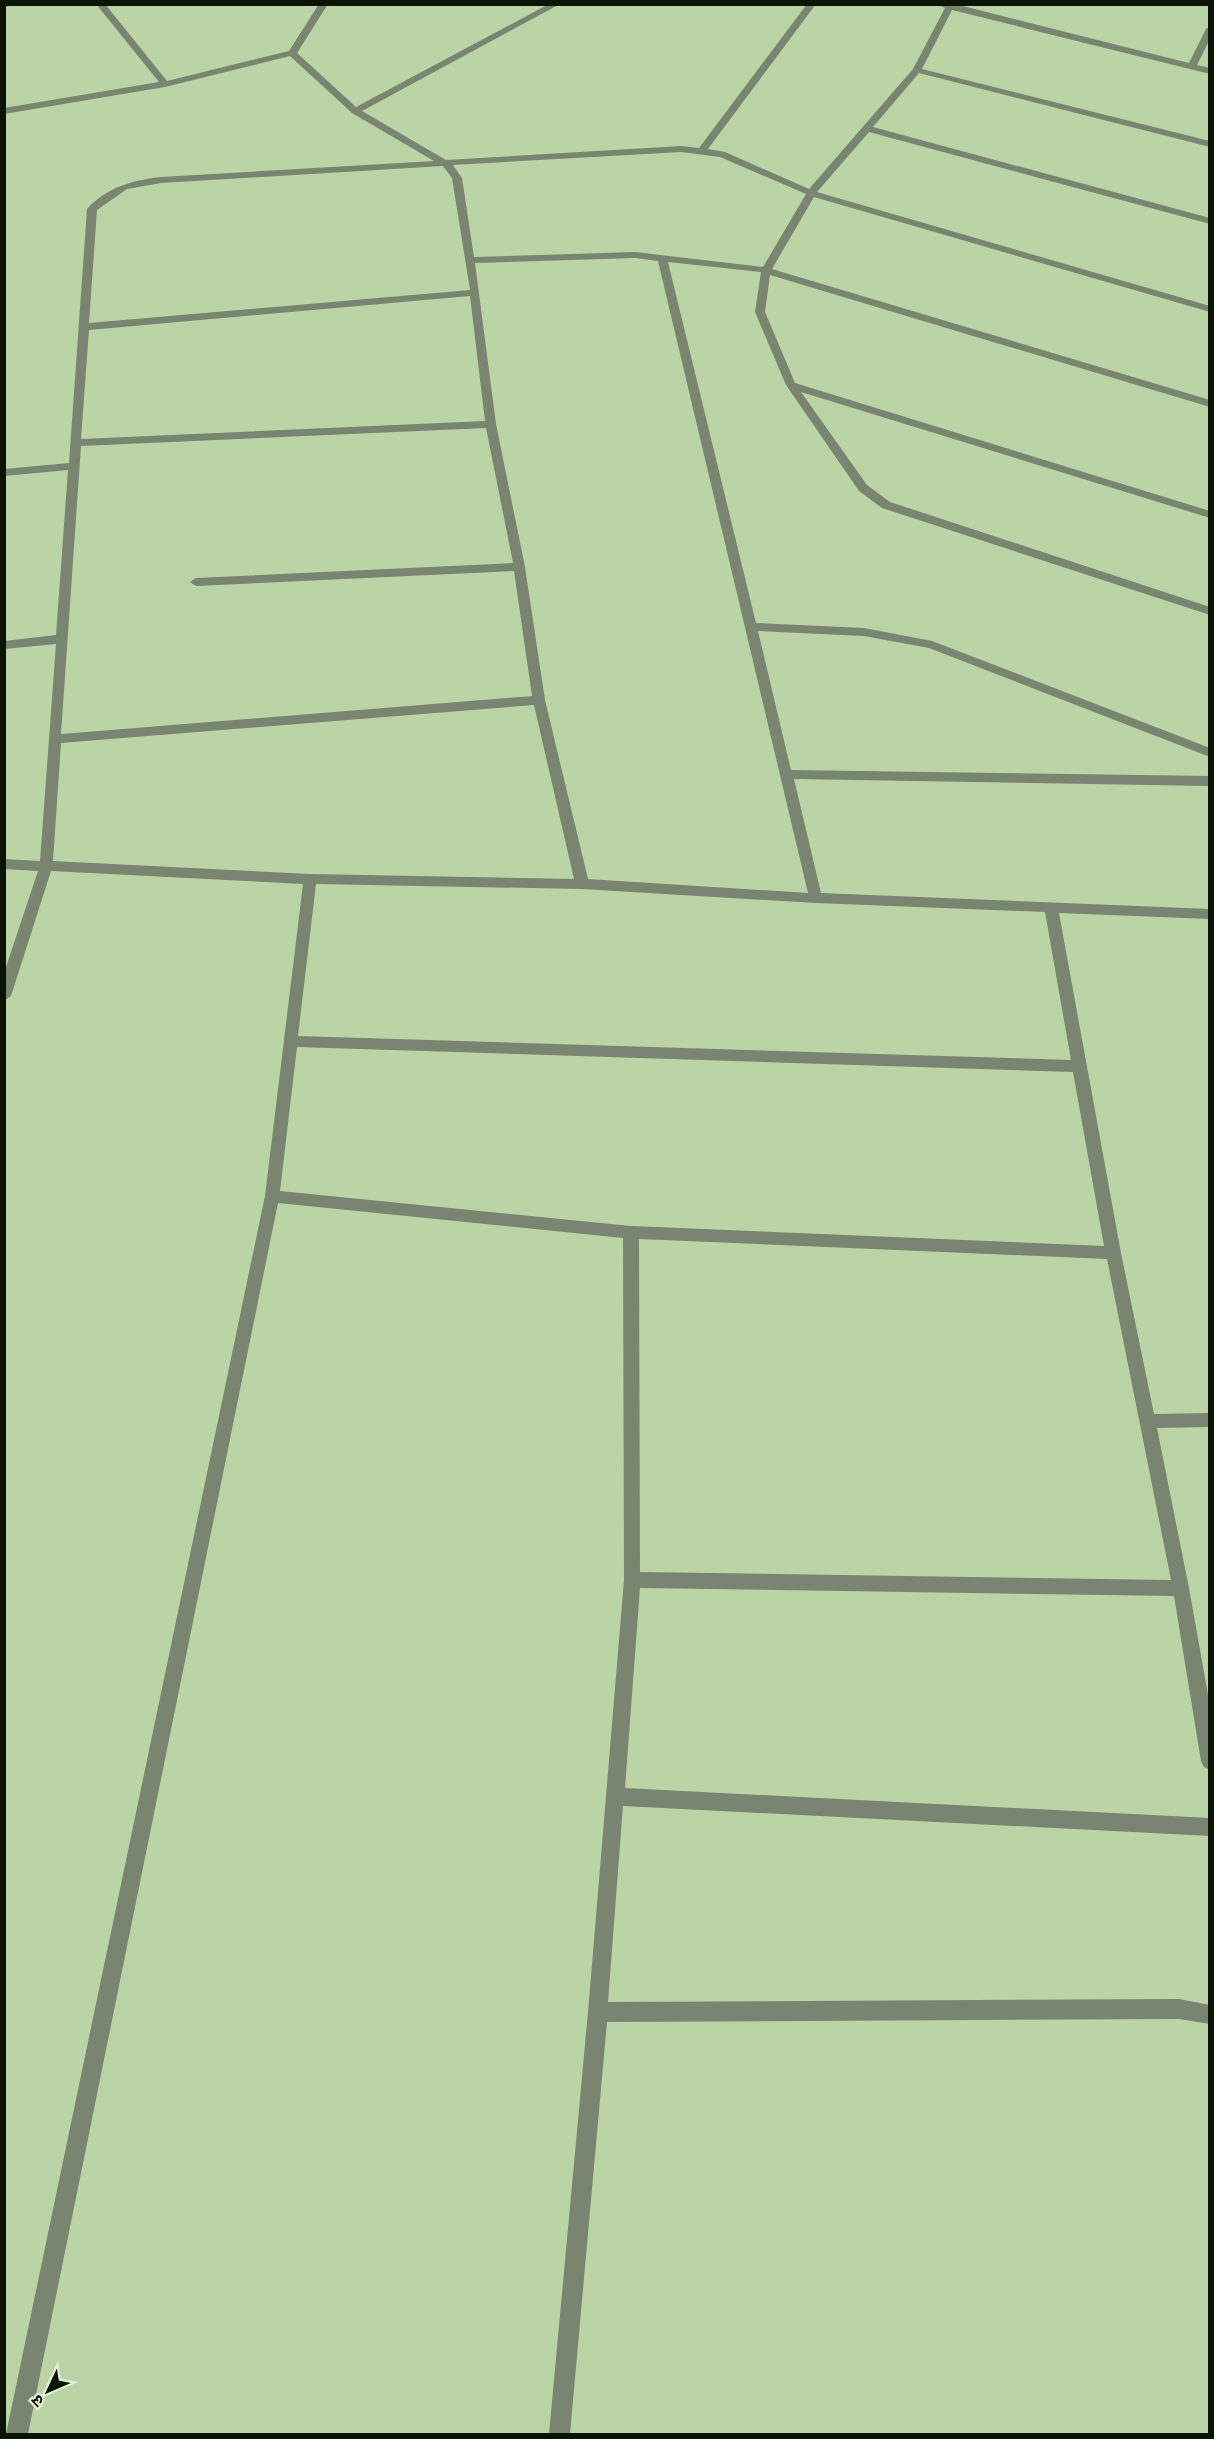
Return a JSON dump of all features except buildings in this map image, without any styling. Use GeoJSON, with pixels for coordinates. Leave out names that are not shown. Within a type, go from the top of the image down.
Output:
{"type":"FeatureCollection","features":[{"type":"Feature","properties":{"kind":"street"},"geometry":{"type":"LineString","coordinates":[[4,6],[9,4]]}},
{"type":"Feature","properties":{"kind":"street"},"geometry":{"type":"LineString","coordinates":[[100,4],[165,84]]}},
{"type":"Feature","properties":{"kind":"street"},"geometry":{"type":"LineString","coordinates":[[4,111],[165,84],[292,53],[324,4]]}},
{"type":"Feature","properties":{"kind":"street"},"geometry":{"type":"LineString","coordinates":[[355,111],[556,4]]}},
{"type":"Feature","properties":{"kind":"street"},"geometry":{"type":"LineString","coordinates":[[703,150],[812,4]]}},
{"type":"Feature","properties":{"kind":"street"},"geometry":{"type":"LineString","coordinates":[[1209,71],[947,5],[917,69],[811,193],[766,270],[760,312],[791,385],[863,488],[886,505],[1209,611]]}},
{"type":"Feature","properties":{"kind":"street"},"geometry":{"type":"LineString","coordinates":[[1192,66],[1209,29]]}},
{"type":"Feature","properties":{"kind":"street"},"geometry":{"type":"LineString","coordinates":[[292,53],[355,111],[448,165],[457,178],[475,293],[491,424],[519,567],[539,700],[582,884]]}},
{"type":"Feature","properties":{"kind":"street"},"geometry":{"type":"LineString","coordinates":[[917,69],[1209,144]]}},
{"type":"Feature","properties":{"kind":"street"},"geometry":{"type":"LineString","coordinates":[[866,128],[1209,222]]}},
{"type":"Feature","properties":{"kind":"street"},"geometry":{"type":"LineString","coordinates":[[4,996],[46,866],[72,466],[92,209],[107,194],[131,183],[681,149],[703,150],[722,154],[811,193],[1209,309]]}},
{"type":"Feature","properties":{"kind":"street"},"geometry":{"type":"LineString","coordinates":[[469,260],[635,255],[766,270],[1209,405]]}},
{"type":"Feature","properties":{"kind":"street"},"geometry":{"type":"LineString","coordinates":[[662,258],[816,898]]}},
{"type":"Feature","properties":{"kind":"street"},"geometry":{"type":"LineString","coordinates":[[83,327],[475,293]]}},
{"type":"Feature","properties":{"kind":"street"},"geometry":{"type":"LineString","coordinates":[[791,385],[1209,515]]}},
{"type":"Feature","properties":{"kind":"street"},"geometry":{"type":"LineString","coordinates":[[74,443],[491,424]]}},
{"type":"Feature","properties":{"kind":"street"},"geometry":{"type":"LineString","coordinates":[[4,473],[72,466]]}},
{"type":"Feature","properties":{"kind":"street"},"geometry":{"type":"LineString","coordinates":[[196,582],[519,567]]}},
{"type":"Feature","properties":{"kind":"street"},"geometry":{"type":"LineString","coordinates":[[750,627],[849,628],[893,634],[932,645],[1209,753]]}},
{"type":"Feature","properties":{"kind":"street"},"geometry":{"type":"LineString","coordinates":[[4,645],[60,639]]}},
{"type":"Feature","properties":{"kind":"street"},"geometry":{"type":"LineString","coordinates":[[54,739],[539,700]]}},
{"type":"Feature","properties":{"kind":"street"},"geometry":{"type":"LineString","coordinates":[[788,774],[1209,781]]}},
{"type":"Feature","properties":{"kind":"street"},"geometry":{"type":"LineString","coordinates":[[4,864],[310,879],[582,884],[816,898],[1209,914]]}},
{"type":"Feature","properties":{"kind":"street"},"geometry":{"type":"LineString","coordinates":[[17,2434],[272,1196],[310,879]]}},
{"type":"Feature","properties":{"kind":"street"},"geometry":{"type":"LineString","coordinates":[[1051,907],[1113,1253],[1181,1588],[1209,1761]]}},
{"type":"Feature","properties":{"kind":"street"},"geometry":{"type":"LineString","coordinates":[[291,1041],[1079,1066]]}},
{"type":"Feature","properties":{"kind":"street"},"geometry":{"type":"LineString","coordinates":[[272,1196],[631,1232],[1113,1253]]}},
{"type":"Feature","properties":{"kind":"street"},"geometry":{"type":"LineString","coordinates":[[560,2434],[598,2012],[632,1580],[631,1232]]}},
{"type":"Feature","properties":{"kind":"street"},"geometry":{"type":"LineString","coordinates":[[1146,1421],[1209,1420]]}},
{"type":"Feature","properties":{"kind":"street"},"geometry":{"type":"LineString","coordinates":[[632,1580],[1181,1588]]}},
{"type":"Feature","properties":{"kind":"street"},"geometry":{"type":"LineString","coordinates":[[615,1797],[1209,1827]]}},
{"type":"Feature","properties":{"kind":"street"},"geometry":{"type":"LineString","coordinates":[[598,2012],[1179,2009],[1209,2015]]}}]}
